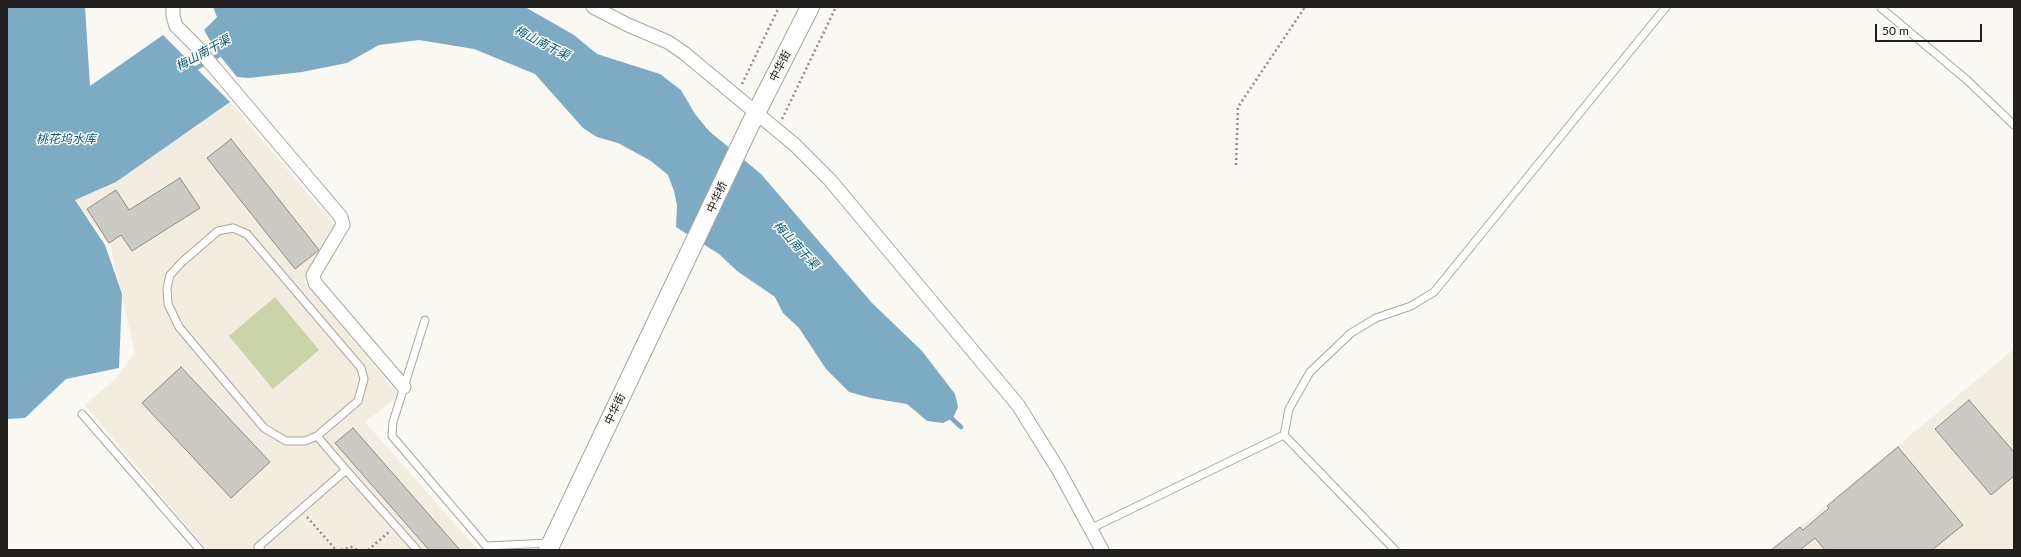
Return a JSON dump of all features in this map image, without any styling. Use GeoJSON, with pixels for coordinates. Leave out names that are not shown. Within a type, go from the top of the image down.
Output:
{"type":"FeatureCollection","features":[{"type":"Feature","properties":{"kind":"main road","name":"中华街"},"geometry":{"type":"LineString","coordinates":[[754,119],[810,7]]}},
{"type":"Feature","properties":{"kind":"main road","name":"中华桥"},"geometry":{"type":"LineString","coordinates":[[683,268],[754,119]]}},
{"type":"Feature","properties":{"kind":"main road","name":"中华街"},"geometry":{"type":"LineString","coordinates":[[549,546],[683,268]]}},
{"type":"Feature","properties":{"kind":"street"},"geometry":{"type":"LineString","coordinates":[[173,7],[173,16],[176,26],[196,46],[341,217],[342,225],[313,275],[315,283],[404,387]]}},
{"type":"Feature","properties":{"kind":"street"},"geometry":{"type":"LineString","coordinates":[[593,7],[628,25],[668,42],[684,53],[754,119],[795,144],[830,180],[1018,405],[1058,469],[1102,550]]}},
{"type":"Feature","properties":{"kind":"lane"},"geometry":{"type":"LineString","coordinates":[[1284,435],[1289,409],[1310,372],[1351,333],[1376,318],[1411,306],[1434,292],[1666,7]]}},
{"type":"Feature","properties":{"kind":"lane"},"geometry":{"type":"LineString","coordinates":[[1881,8],[1967,80],[2014,125]]}},
{"type":"Feature","properties":{"kind":"lane"},"geometry":{"type":"LineString","coordinates":[[232,228],[247,234],[361,368],[364,379],[358,401],[317,436],[305,441],[286,441],[264,428],[179,327],[168,304],[167,288],[170,275],[182,262],[218,231],[232,228]]}},
{"type":"Feature","properties":{"kind":"lane"},"geometry":{"type":"LineString","coordinates":[[425,320],[393,422],[392,436],[486,546],[549,546]]}},
{"type":"Feature","properties":{"kind":"lane"},"geometry":{"type":"LineString","coordinates":[[82,414],[200,550]]}},
{"type":"Feature","properties":{"kind":"lane"},"geometry":{"type":"LineString","coordinates":[[1090,529],[1284,435]]}},
{"type":"Feature","properties":{"kind":"lane"},"geometry":{"type":"LineString","coordinates":[[1284,435],[1395,550]]}},
{"type":"Feature","properties":{"kind":"lane"},"geometry":{"type":"LineString","coordinates":[[317,436],[417,550]]}},
{"type":"Feature","properties":{"kind":"lane"},"geometry":{"type":"LineString","coordinates":[[261,550],[258,547],[346,470]]}},
{"type":"Feature","properties":{"kind":"path"},"geometry":{"type":"LineString","coordinates":[[1236,165],[1238,107],[1305,7]]}},
{"type":"Feature","properties":{"kind":"path"},"geometry":{"type":"LineString","coordinates":[[301,510],[336,550]]}},
{"type":"Feature","properties":{"kind":"path"},"geometry":{"type":"LineString","coordinates":[[368,550],[396,526]]}},
{"type":"Feature","properties":{"kind":"path"},"geometry":{"type":"LineString","coordinates":[[341,550],[351,547],[358,550]]}},
{"type":"Feature","properties":{"kind":"shaded area"},"geometry":{"type":"Polygon","coordinates":[[[230,102],[335,226],[304,281],[399,396],[365,422],[478,550],[207,550],[85,405],[115,379],[135,353],[111,248],[75,200],[116,182],[230,102]]]}},
{"type":"Feature","properties":{"kind":"shaded area"},"geometry":{"type":"Polygon","coordinates":[[[2014,349],[2014,550],[1771,550],[1800,527],[2014,349]]]}},
{"type":"Feature","properties":{"kind":"green space"},"geometry":{"type":"Polygon","coordinates":[[[275,297],[319,350],[273,389],[229,336],[275,297]]]}},
{"type":"Feature","properties":{"kind":"water","name":"桃花坞水库"},"geometry":{"type":"Polygon","coordinates":[[[7,7],[85,7],[90,86],[163,35],[230,102],[116,182],[75,200],[105,245],[122,294],[119,368],[66,379],[25,418],[7,419],[7,7]]]}},
{"type":"Feature","properties":{"kind":"water"},"geometry":{"type":"Polygon","coordinates":[[[213,7],[525,7],[574,35],[597,54],[660,74],[681,90],[695,114],[709,131],[761,174],[872,303],[922,351],[955,394],[958,407],[953,418],[943,423],[927,421],[907,404],[871,398],[849,392],[826,369],[799,328],[783,313],[775,297],[737,271],[719,254],[676,227],[677,205],[668,175],[651,161],[618,143],[597,137],[583,128],[535,74],[474,49],[419,40],[379,45],[347,63],[302,72],[249,78],[237,77],[216,51],[204,30],[217,17],[213,7]]]}},
{"type":"Feature","properties":{"kind":"building"},"geometry":{"type":"Polygon","coordinates":[[[231,139],[319,250],[295,269],[207,158],[231,139]]]}},
{"type":"Feature","properties":{"kind":"building"},"geometry":{"type":"Polygon","coordinates":[[[180,178],[200,208],[132,251],[121,235],[109,243],[87,209],[116,190],[129,210],[180,178]]]}},
{"type":"Feature","properties":{"kind":"building"},"geometry":{"type":"Polygon","coordinates":[[[181,367],[270,462],[231,498],[142,403],[181,367]]]}},
{"type":"Feature","properties":{"kind":"building"},"geometry":{"type":"Polygon","coordinates":[[[1969,400],[2014,452],[2014,476],[1991,495],[1935,429],[1969,400]]]}},
{"type":"Feature","properties":{"kind":"building"},"geometry":{"type":"Polygon","coordinates":[[[353,428],[460,550],[429,550],[335,443],[353,428]]]}},
{"type":"Feature","properties":{"kind":"building"},"geometry":{"type":"Polygon","coordinates":[[[1898,447],[1963,525],[1932,550],[1825,550],[1815,538],[1800,550],[1771,550],[1800,527],[1803,530],[1829,508],[1827,506],[1898,447]]]}},
{"type":"Feature","properties":{"kind":"waterway","name":"梅山南干渠"},"geometry":{"type":"LineString","coordinates":[[191,71],[223,53]]}},
{"type":"Feature","properties":{"kind":"waterway","name":"梅山南干渠"},"geometry":{"type":"LineString","coordinates":[[948,415],[961,427]]}}]}
